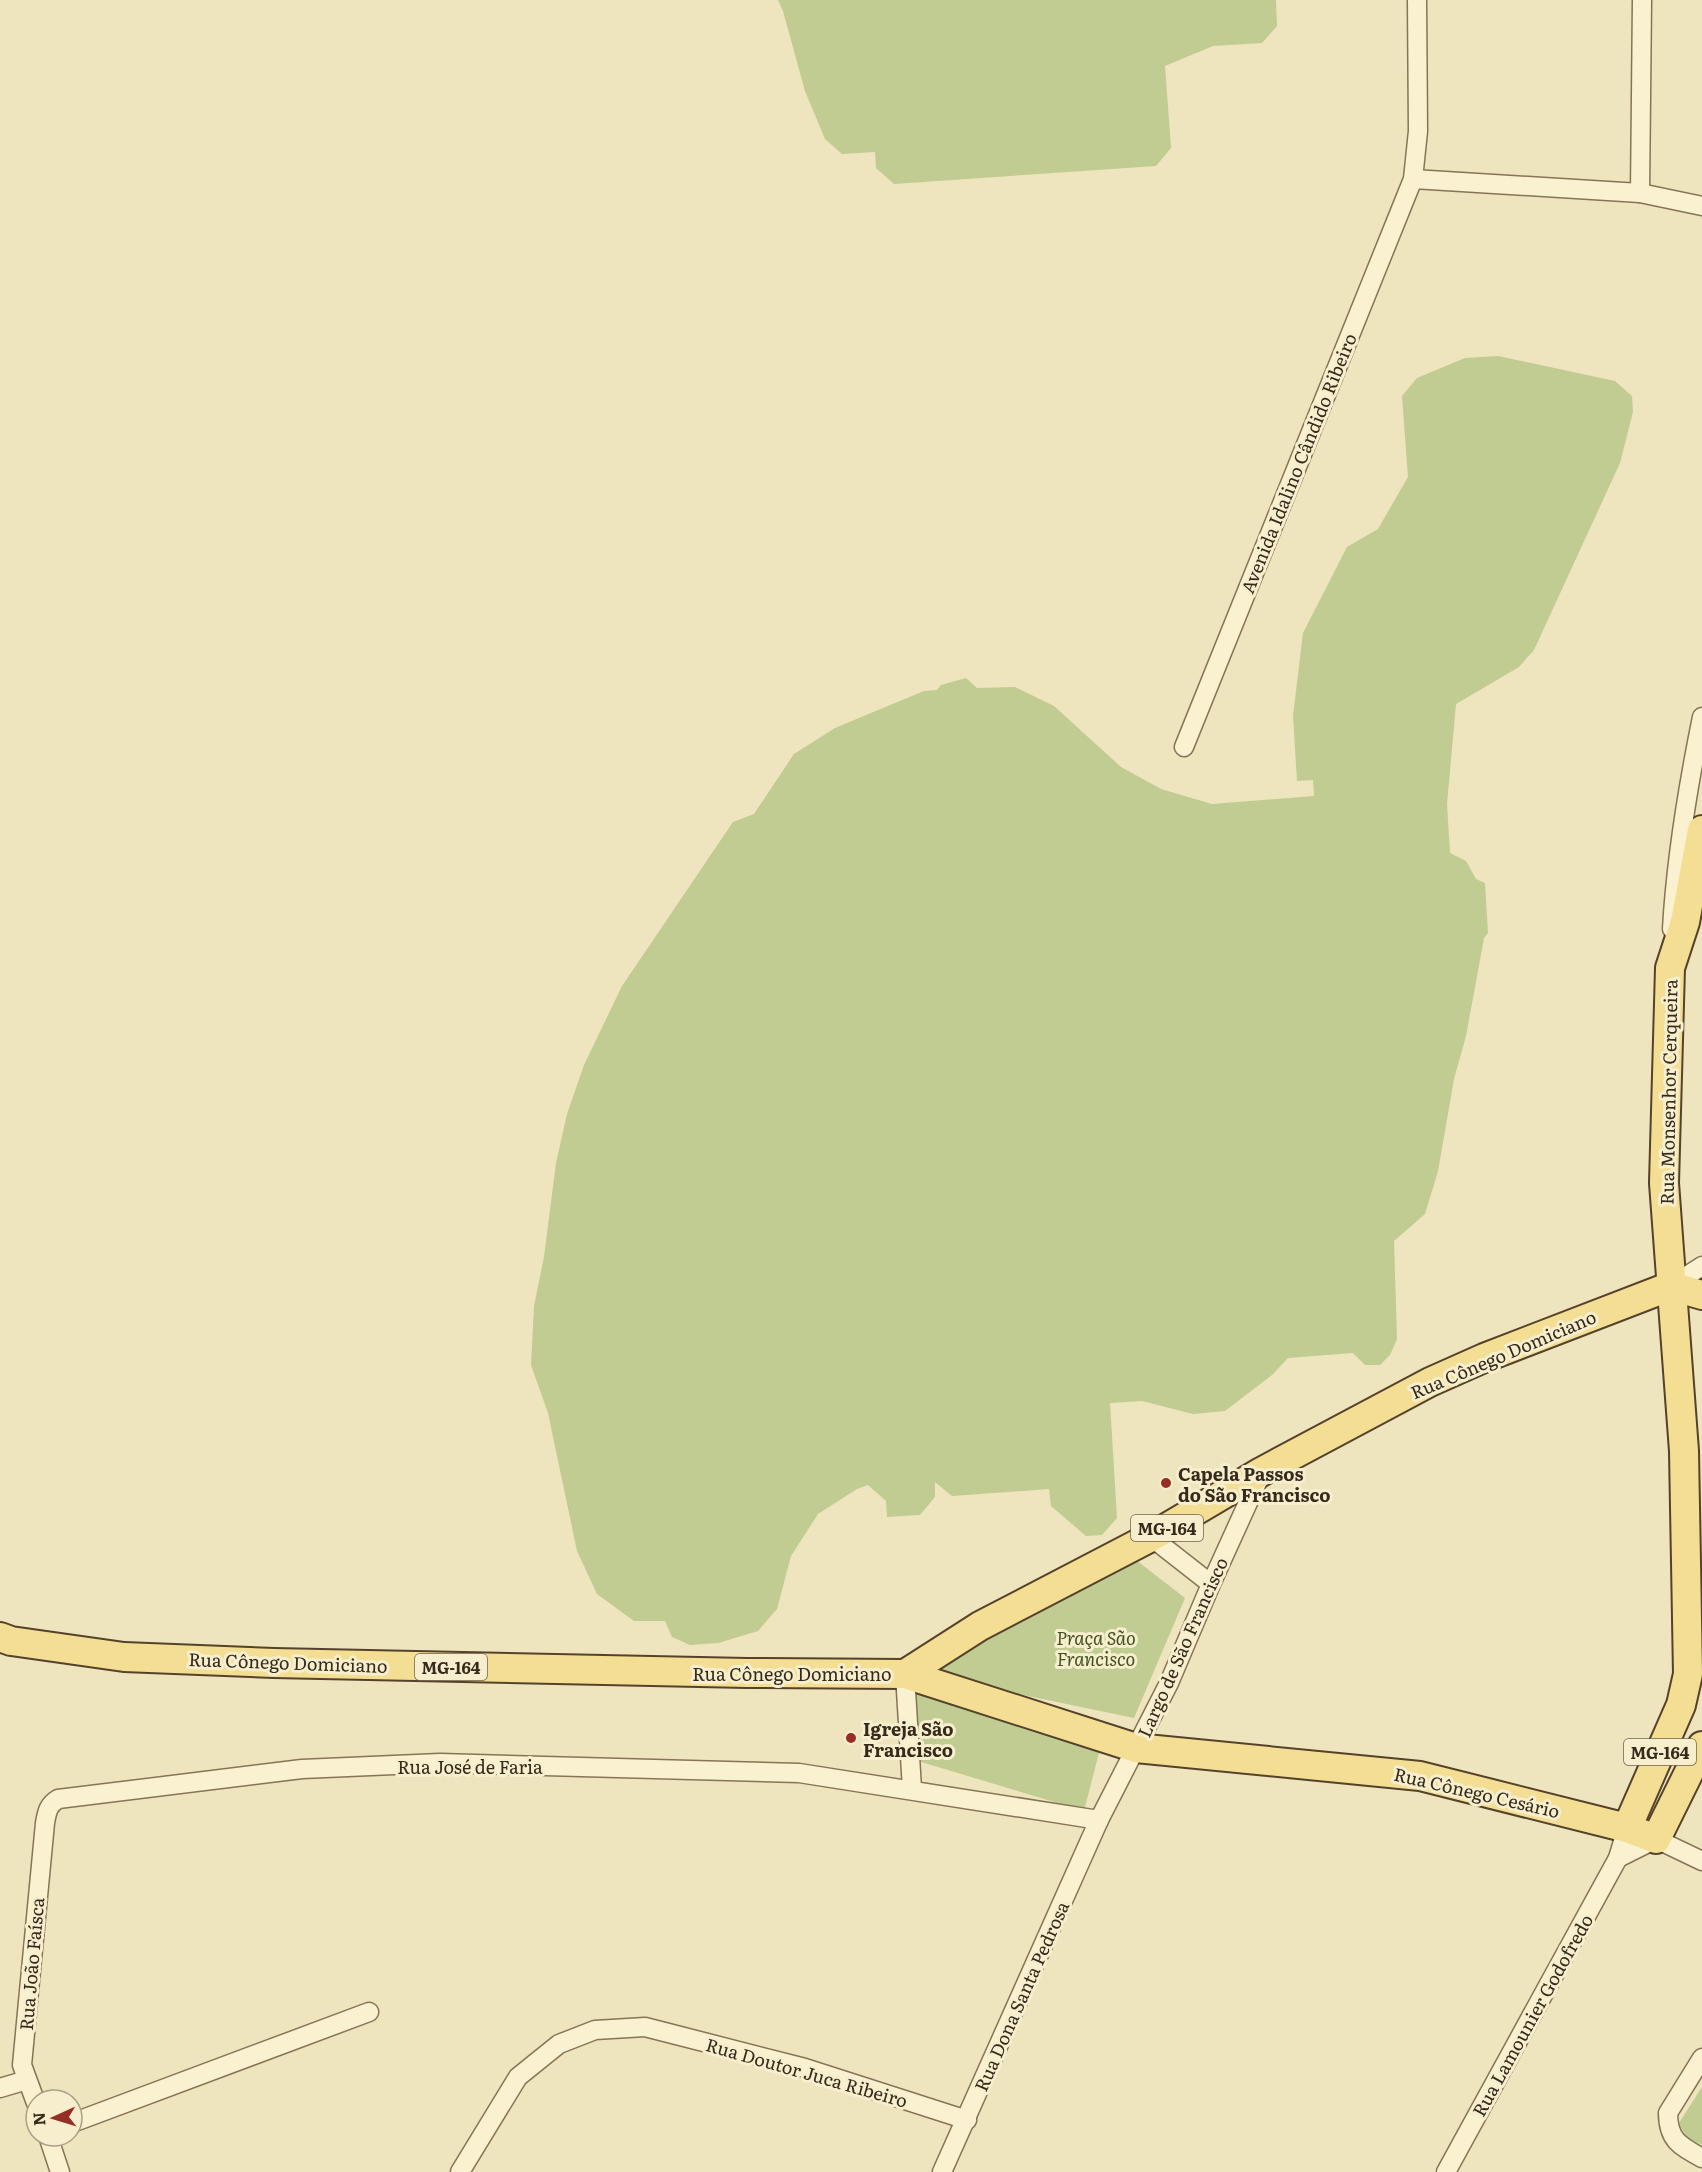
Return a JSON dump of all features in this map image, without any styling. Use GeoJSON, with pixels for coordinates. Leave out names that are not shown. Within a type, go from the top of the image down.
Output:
{"type":"FeatureCollection","features":[{"type":"Feature","properties":{"kind":"main road","name":"Rua Monsenhor Cerqueira"},"geometry":{"type":"LineString","coordinates":[[1671,1286],[1664,1183],[1670,968],[1685,922],[1702,830]]}},
{"type":"Feature","properties":{"kind":"main road"},"geometry":{"type":"LineString","coordinates":[[1671,1286],[1702,1295]]}},
{"type":"Feature","properties":{"kind":"main road","name":"Rua Cônego Domiciano"},"geometry":{"type":"LineString","coordinates":[[0,1637],[11,1641],[124,1657],[274,1663],[735,1673],[905,1674],[980,1626],[1151,1537],[1261,1472],[1430,1382],[1484,1358],[1671,1286]]}},
{"type":"Feature","properties":{"kind":"main road","name":"MG-164"},"geometry":{"type":"LineString","coordinates":[[1628,1828],[1681,1705],[1688,1674],[1684,1451],[1671,1286]]}},
{"type":"Feature","properties":{"kind":"main road","name":"MG-164"},"geometry":{"type":"LineString","coordinates":[[905,1674],[1136,1748]]}},
{"type":"Feature","properties":{"kind":"main road","name":"MG-164"},"geometry":{"type":"LineString","coordinates":[[1656,1839],[1702,1746]]}},
{"type":"Feature","properties":{"kind":"main road","name":"Rua Cônego Cesário"},"geometry":{"type":"LineString","coordinates":[[1136,1748],[1420,1776],[1628,1828],[1656,1839]]}},
{"type":"Feature","properties":{"kind":"street","name":"Avenida Idalino Cândido Ribeiro"},"geometry":{"type":"LineString","coordinates":[[1184,747],[1413,179],[1418,130],[1417,0]]}},
{"type":"Feature","properties":{"kind":"street"},"geometry":{"type":"LineString","coordinates":[[1640,193],[1642,0]]}},
{"type":"Feature","properties":{"kind":"street"},"geometry":{"type":"LineString","coordinates":[[1413,179],[1640,193],[1702,206]]}},
{"type":"Feature","properties":{"kind":"street"},"geometry":{"type":"LineString","coordinates":[[1670,968],[1674,897],[1694,754],[1702,717]]}},
{"type":"Feature","properties":{"kind":"street","name":"Rua Cônego Domiciano"},"geometry":{"type":"LineString","coordinates":[[1671,1286],[1702,1266]]}},
{"type":"Feature","properties":{"kind":"street","name":"Largo de São Francisco"},"geometry":{"type":"LineString","coordinates":[[1099,1820],[1169,1683],[1261,1472]]}},
{"type":"Feature","properties":{"kind":"street"},"geometry":{"type":"LineString","coordinates":[[1151,1537],[1211,1584]]}},
{"type":"Feature","properties":{"kind":"street"},"geometry":{"type":"LineString","coordinates":[[905,1674],[912,1790]]}},
{"type":"Feature","properties":{"kind":"street","name":"Rua José de Faria"},"geometry":{"type":"LineString","coordinates":[[45,1823],[47,1809],[58,1799],[302,1769],[440,1763],[799,1773],[1099,1820]]}},
{"type":"Feature","properties":{"kind":"street","name":"Rua Dona Santa Pedrosa"},"geometry":{"type":"LineString","coordinates":[[942,2172],[1099,1820]]}},
{"type":"Feature","properties":{"kind":"street","name":"Rua João Faísca"},"geometry":{"type":"LineString","coordinates":[[30,2088],[22,2064],[45,1823]]}},
{"type":"Feature","properties":{"kind":"street","name":"Rua Lamounier Godofredo"},"geometry":{"type":"LineString","coordinates":[[1446,2172],[1618,1858],[1628,1828]]}},
{"type":"Feature","properties":{"kind":"street"},"geometry":{"type":"LineString","coordinates":[[1618,1858],[1656,1839]]}},
{"type":"Feature","properties":{"kind":"street","name":"Rua Cônego Cesário"},"geometry":{"type":"LineString","coordinates":[[1656,1839],[1702,1861]]}},
{"type":"Feature","properties":{"kind":"street"},"geometry":{"type":"LineString","coordinates":[[84,2119],[369,2012]]}},
{"type":"Feature","properties":{"kind":"street","name":"Rua Doutor Juca Ribeiro"},"geometry":{"type":"LineString","coordinates":[[460,2172],[518,2077],[559,2044],[595,2030],[645,2027],[805,2068],[967,2120]]}},
{"type":"Feature","properties":{"kind":"street"},"geometry":{"type":"LineString","coordinates":[[1702,2058],[1668,2113],[1668,2123],[1676,2141],[1702,2158]]}},
{"type":"Feature","properties":{"kind":"street"},"geometry":{"type":"LineString","coordinates":[[0,2088],[27,2080]]}},
{"type":"Feature","properties":{"kind":"street"},"geometry":{"type":"LineString","coordinates":[[52,2148],[60,2172]]}},
{"type":"Feature","properties":{"kind":"green space"},"geometry":{"type":"Polygon","coordinates":[[[778,0],[1276,0],[1277,26],[1262,43],[1213,46],[1165,66],[1171,148],[1156,166],[894,184],[876,168],[875,152],[842,154],[825,139],[805,91],[778,0]]]}},
{"type":"Feature","properties":{"kind":"green space"},"geometry":{"type":"Polygon","coordinates":[[[1498,356],[1615,381],[1632,396],[1633,412],[1620,463],[1534,650],[1519,667],[1456,704],[1447,804],[1450,853],[1466,861],[1476,879],[1485,883],[1488,933],[1484,938],[1466,1036],[1454,1079],[1438,1171],[1425,1214],[1394,1241],[1397,1339],[1390,1355],[1380,1365],[1365,1365],[1353,1353],[1288,1358],[1272,1375],[1225,1411],[1193,1414],[1142,1401],[1110,1403],[1117,1518],[1102,1535],[1086,1536],[1051,1506],[1049,1489],[952,1496],[935,1482],[935,1497],[920,1515],[887,1517],[886,1501],[868,1485],[857,1489],[818,1514],[791,1556],[777,1609],[758,1631],[718,1643],[690,1645],[672,1637],[665,1621],[634,1621],[597,1594],[577,1551],[548,1413],[531,1365],[534,1306],[544,1257],[556,1163],[567,1114],[584,1065],[622,986],[733,822],[754,814],[794,754],[835,728],[924,691],[937,690],[941,685],[966,678],[977,688],[1015,687],[1054,706],[1121,767],[1161,789],[1212,804],[1314,796],[1313,780],[1297,781],[1293,716],[1303,633],[1347,547],[1378,529],[1408,477],[1402,396],[1417,378],[1465,358],[1498,356]]]}},
{"type":"Feature","properties":{"kind":"green space","name":"Praça São Francisco"},"geometry":{"type":"Polygon","coordinates":[[[1136,1560],[1185,1598],[1134,1718],[926,1675],[943,1653],[1136,1560]]]}},
{"type":"Feature","properties":{"kind":"green space"},"geometry":{"type":"Polygon","coordinates":[[[914,1681],[1102,1741],[1084,1811],[918,1761],[914,1681]]]}},
{"type":"Feature","properties":{"kind":"green space"},"geometry":{"type":"Polygon","coordinates":[[[1702,2087],[1702,2145],[1686,2137],[1679,2123],[1702,2087]]]}},
{"type":"Feature","properties":{"kind":"place","name":"Capela Passos do São Francisco"},"geometry":{"type":"Point","coordinates":[1166,1483]}},
{"type":"Feature","properties":{"kind":"place","name":"Igreja São Francisco"},"geometry":{"type":"Point","coordinates":[851,1738]}}]}
